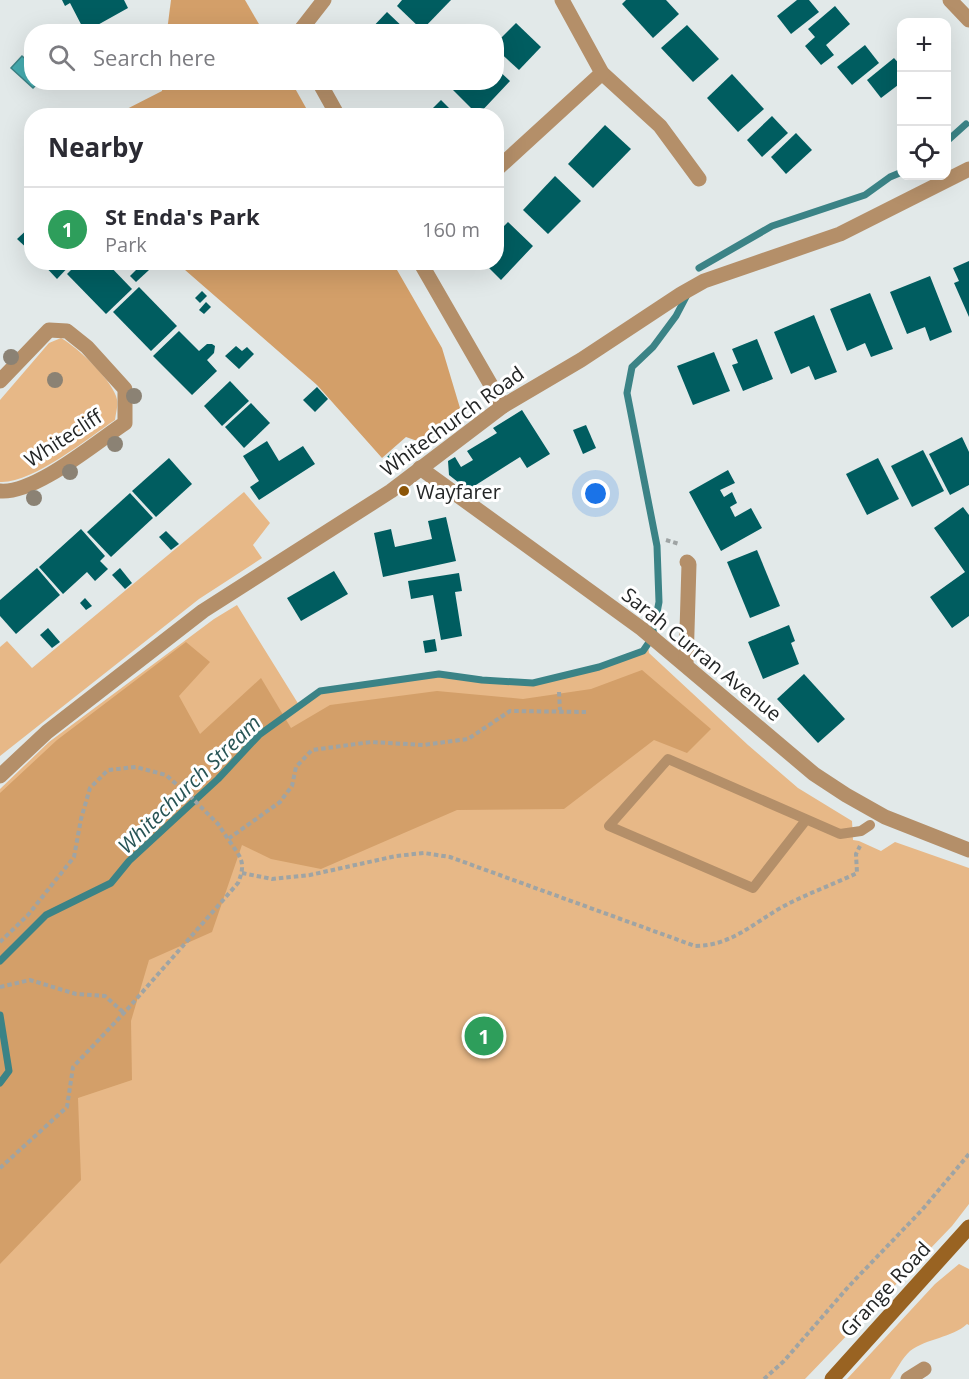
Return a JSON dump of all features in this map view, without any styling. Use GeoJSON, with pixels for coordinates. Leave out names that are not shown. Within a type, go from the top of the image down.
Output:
{"type":"FeatureCollection","features":[{"type":"Feature","properties":{"kind":"main road","name":"Grange Road"},"geometry":{"type":"LineString","coordinates":[[832,1379],[967,1236]]}},
{"type":"Feature","properties":{"kind":"street"},"geometry":{"type":"LineString","coordinates":[[305,24],[324,0]]}},
{"type":"Feature","properties":{"kind":"street"},"geometry":{"type":"LineString","coordinates":[[562,0],[602,73],[660,126],[699,179]]}},
{"type":"Feature","properties":{"kind":"street"},"geometry":{"type":"LineString","coordinates":[[950,0],[969,20]]}},
{"type":"Feature","properties":{"kind":"street"},"geometry":{"type":"LineString","coordinates":[[504,163],[602,73]]}},
{"type":"Feature","properties":{"kind":"street"},"geometry":{"type":"LineString","coordinates":[[323,90],[334,108]]}},
{"type":"Feature","properties":{"kind":"street","name":"Whitechurch Road"},"geometry":{"type":"LineString","coordinates":[[0,776],[47,732],[203,610],[391,491],[503,406],[581,360],[681,294],[704,281],[840,234],[969,169]]}},
{"type":"Feature","properties":{"kind":"street"},"geometry":{"type":"LineString","coordinates":[[425,270],[503,406]]}},
{"type":"Feature","properties":{"kind":"street","name":"Whitecliff"},"geometry":{"type":"LineString","coordinates":[[0,381],[49,330],[67,331],[87,347],[124,389],[125,412],[125,423],[46,477],[11,492],[0,491]]}},
{"type":"Feature","properties":{"kind":"street","name":"Sarah Curran Avenue"},"geometry":{"type":"LineString","coordinates":[[420,468],[653,638],[814,774],[885,817],[969,850]]}},
{"type":"Feature","properties":{"kind":"street"},"geometry":{"type":"LineString","coordinates":[[686,664],[689,564],[687,562]]}},
{"type":"Feature","properties":{"kind":"street"},"geometry":{"type":"LineString","coordinates":[[908,1379],[924,1369]]}},
{"type":"Feature","properties":{"kind":"lane"},"geometry":{"type":"LineString","coordinates":[[806,820],[753,888],[609,826],[668,759],[840,834],[861,831],[870,825]]}},
{"type":"Feature","properties":{"kind":"path"},"geometry":{"type":"LineString","coordinates":[[559,692],[560,710]]}},
{"type":"Feature","properties":{"kind":"path"},"geometry":{"type":"LineString","coordinates":[[228,839],[280,802],[292,786],[296,767],[312,750],[371,742],[423,745],[468,739],[510,711],[586,712]]}},
{"type":"Feature","properties":{"kind":"path"},"geometry":{"type":"LineString","coordinates":[[0,942],[28,915],[74,857],[90,788],[108,770],[136,767],[166,775],[191,796],[218,824],[241,858],[243,870],[238,883],[124,1013],[73,1067],[67,1107],[0,1168]]}},
{"type":"Feature","properties":{"kind":"path"},"geometry":{"type":"LineString","coordinates":[[242,873],[272,879],[310,875],[396,856],[424,853],[450,857],[695,946],[707,946],[723,943],[785,906],[857,873],[856,854],[862,842]]}},
{"type":"Feature","properties":{"kind":"path"},"geometry":{"type":"LineString","coordinates":[[1,986],[30,980],[76,994],[105,996],[124,1013]]}},
{"type":"Feature","properties":{"kind":"path"},"geometry":{"type":"LineString","coordinates":[[764,1379],[922,1210],[969,1154]]}},
{"type":"Feature","properties":{"kind":"shaded area"},"geometry":{"type":"Polygon","coordinates":[[[171,0],[245,0],[259,24],[168,24],[171,0]]]}},
{"type":"Feature","properties":{"kind":"shaded area"},"geometry":{"type":"Polygon","coordinates":[[[296,90],[306,108],[129,108],[162,91],[296,90]]]}},
{"type":"Feature","properties":{"kind":"shaded area"},"geometry":{"type":"Polygon","coordinates":[[[185,270],[397,270],[442,348],[460,408],[420,442],[406,437],[382,458],[317,385],[185,270]]]}},
{"type":"Feature","properties":{"kind":"shaded area"},"geometry":{"type":"Polygon","coordinates":[[[61,338],[76,349],[107,380],[116,396],[115,420],[43,468],[13,481],[0,482],[0,400],[49,343],[61,338]]]}},
{"type":"Feature","properties":{"kind":"shaded area"},"geometry":{"type":"Polygon","coordinates":[[[244,492],[270,523],[253,545],[262,558],[199,599],[0,756],[0,647],[7,641],[32,668],[244,492]]]}},
{"type":"Feature","properties":{"kind":"shaded area"},"geometry":{"type":"Polygon","coordinates":[[[237,605],[299,705],[320,691],[439,674],[533,685],[598,670],[643,653],[648,646],[649,653],[798,788],[852,821],[853,840],[881,851],[895,842],[969,868],[969,1204],[952,1226],[805,1379],[0,1379],[0,789],[49,742],[214,619],[237,605]]]}},
{"type":"Feature","properties":{"kind":"shaded area"},"geometry":{"type":"Polygon","coordinates":[[[186,642],[210,662],[179,696],[200,734],[261,678],[291,728],[330,705],[437,691],[523,699],[591,689],[642,670],[711,729],[687,753],[654,740],[564,809],[457,810],[321,869],[271,859],[242,845],[212,932],[149,960],[131,1021],[132,1080],[78,1098],[81,1180],[0,1264],[0,793],[57,740],[186,642]]]}},
{"type":"Feature","properties":{"kind":"shaded area"},"geometry":{"type":"Polygon","coordinates":[[[959,1264],[969,1269],[969,1325],[910,1351],[890,1379],[847,1379],[935,1284],[959,1264]]]}},
{"type":"Feature","properties":{"kind":"water"},"geometry":{"type":"Polygon","coordinates":[[[22,56],[24,58],[24,80],[11,68],[22,56]]]}},
{"type":"Feature","properties":{"kind":"building"},"geometry":{"type":"Polygon","coordinates":[[[62,0],[124,0],[128,8],[99,24],[81,24],[70,3],[65,6],[62,0]]]}},
{"type":"Feature","properties":{"kind":"building"},"geometry":{"type":"Polygon","coordinates":[[[402,0],[451,0],[428,24],[416,24],[397,6],[402,0]]]}},
{"type":"Feature","properties":{"kind":"building"},"geometry":{"type":"Polygon","coordinates":[[[626,0],[666,0],[679,14],[653,38],[622,4],[626,0]]]}},
{"type":"Feature","properties":{"kind":"building"},"geometry":{"type":"Polygon","coordinates":[[[797,0],[809,0],[819,12],[791,34],[777,16],[797,0]]]}},
{"type":"Feature","properties":{"kind":"building"},"geometry":{"type":"Polygon","coordinates":[[[835,6],[850,24],[826,45],[834,55],[821,65],[805,46],[815,37],[808,29],[835,6]]]}},
{"type":"Feature","properties":{"kind":"building"},"geometry":{"type":"Polygon","coordinates":[[[387,12],[400,24],[376,24],[387,12]]]}},
{"type":"Feature","properties":{"kind":"building"},"geometry":{"type":"Polygon","coordinates":[[[516,23],[541,47],[519,70],[504,56],[504,35],[516,23]]]}},
{"type":"Feature","properties":{"kind":"building"},"geometry":{"type":"Polygon","coordinates":[[[687,25],[719,59],[693,82],[661,48],[687,25]]]}},
{"type":"Feature","properties":{"kind":"building"},"geometry":{"type":"Polygon","coordinates":[[[865,45],[879,63],[852,85],[837,67],[865,45]]]}},
{"type":"Feature","properties":{"kind":"building"},"geometry":{"type":"Polygon","coordinates":[[[894,58],[897,61],[897,86],[881,98],[867,80],[894,58]]]}},
{"type":"Feature","properties":{"kind":"building"},"geometry":{"type":"Polygon","coordinates":[[[732,74],[764,109],[738,132],[707,98],[732,74]]]}},
{"type":"Feature","properties":{"kind":"building"},"geometry":{"type":"Polygon","coordinates":[[[504,75],[510,81],[504,87],[504,75]]]}},
{"type":"Feature","properties":{"kind":"building"},"geometry":{"type":"Polygon","coordinates":[[[453,90],[502,90],[485,108],[471,108],[453,90]]]}},
{"type":"Feature","properties":{"kind":"building"},"geometry":{"type":"Polygon","coordinates":[[[441,100],[449,108],[433,108],[441,100]]]}},
{"type":"Feature","properties":{"kind":"building"},"geometry":{"type":"Polygon","coordinates":[[[772,116],[788,133],[762,157],[747,140],[772,116]]]}},
{"type":"Feature","properties":{"kind":"building"},"geometry":{"type":"Polygon","coordinates":[[[605,125],[631,149],[593,188],[568,164],[605,125]]]}},
{"type":"Feature","properties":{"kind":"building"},"geometry":{"type":"Polygon","coordinates":[[[796,133],[812,150],[786,174],[771,157],[796,133]]]}},
{"type":"Feature","properties":{"kind":"building"},"geometry":{"type":"Polygon","coordinates":[[[555,176],[581,201],[548,234],[523,210],[555,176]]]}},
{"type":"Feature","properties":{"kind":"building"},"geometry":{"type":"Polygon","coordinates":[[[508,222],[533,246],[501,280],[491,270],[504,270],[504,226],[508,222]]]}},
{"type":"Feature","properties":{"kind":"building"},"geometry":{"type":"Polygon","coordinates":[[[24,232],[24,246],[17,239],[24,232]]]}},
{"type":"Feature","properties":{"kind":"building"},"geometry":{"type":"Polygon","coordinates":[[[969,261],[969,317],[954,283],[959,281],[953,268],[969,261]]]}},
{"type":"Feature","properties":{"kind":"building"},"geometry":{"type":"Polygon","coordinates":[[[49,270],[65,270],[57,279],[49,270]]]}},
{"type":"Feature","properties":{"kind":"building"},"geometry":{"type":"Polygon","coordinates":[[[71,270],[114,270],[132,289],[106,314],[67,274],[71,270]]]}},
{"type":"Feature","properties":{"kind":"building"},"geometry":{"type":"Polygon","coordinates":[[[136,270],[149,270],[136,282],[130,276],[136,270]]]}},
{"type":"Feature","properties":{"kind":"building"},"geometry":{"type":"Polygon","coordinates":[[[930,276],[952,332],[930,341],[925,327],[907,334],[890,292],[930,276]]]}},
{"type":"Feature","properties":{"kind":"building"},"geometry":{"type":"Polygon","coordinates":[[[139,287],[177,326],[151,351],[113,312],[139,287]]]}},
{"type":"Feature","properties":{"kind":"building"},"geometry":{"type":"Polygon","coordinates":[[[202,291],[207,296],[200,303],[195,298],[202,291]]]}},
{"type":"Feature","properties":{"kind":"building"},"geometry":{"type":"Polygon","coordinates":[[[870,293],[893,349],[871,357],[865,343],[847,351],[830,309],[870,293]]]}},
{"type":"Feature","properties":{"kind":"building"},"geometry":{"type":"Polygon","coordinates":[[[206,302],[211,307],[204,314],[199,310],[206,302]]]}},
{"type":"Feature","properties":{"kind":"building"},"geometry":{"type":"Polygon","coordinates":[[[814,315],[837,372],[815,380],[809,366],[791,374],[774,332],[814,315]]]}},
{"type":"Feature","properties":{"kind":"building"},"geometry":{"type":"Polygon","coordinates":[[[179,331],[199,351],[207,344],[215,346],[214,353],[207,360],[217,371],[192,395],[153,356],[179,331]]]}},
{"type":"Feature","properties":{"kind":"building"},"geometry":{"type":"Polygon","coordinates":[[[757,339],[773,379],[743,391],[732,365],[738,363],[732,349],[757,339]]]}},
{"type":"Feature","properties":{"kind":"building"},"geometry":{"type":"Polygon","coordinates":[[[236,346],[242,351],[247,347],[254,354],[239,369],[225,356],[236,346]]]}},
{"type":"Feature","properties":{"kind":"building"},"geometry":{"type":"Polygon","coordinates":[[[714,352],[730,391],[693,405],[677,366],[714,352]]]}},
{"type":"Feature","properties":{"kind":"building"},"geometry":{"type":"Polygon","coordinates":[[[230,381],[249,401],[222,426],[204,406],[230,381]]]}},
{"type":"Feature","properties":{"kind":"building"},"geometry":{"type":"Polygon","coordinates":[[[317,387],[328,399],[315,412],[303,400],[317,387]]]}},
{"type":"Feature","properties":{"kind":"building"},"geometry":{"type":"Polygon","coordinates":[[[251,403],[270,423],[244,448],[225,427],[251,403]]]}},
{"type":"Feature","properties":{"kind":"building"},"geometry":{"type":"Polygon","coordinates":[[[522,410],[550,454],[527,468],[520,457],[468,490],[449,475],[448,461],[455,457],[461,467],[473,460],[467,451],[497,433],[493,428],[522,410]]]}},
{"type":"Feature","properties":{"kind":"building"},"geometry":{"type":"Polygon","coordinates":[[[586,425],[596,448],[583,454],[573,430],[586,425]]]}},
{"type":"Feature","properties":{"kind":"building"},"geometry":{"type":"Polygon","coordinates":[[[962,437],[969,452],[969,485],[950,495],[929,454],[962,437]]]}},
{"type":"Feature","properties":{"kind":"building"},"geometry":{"type":"Polygon","coordinates":[[[267,441],[279,461],[303,446],[315,464],[259,500],[250,487],[259,481],[243,456],[267,441]]]}},
{"type":"Feature","properties":{"kind":"building"},"geometry":{"type":"Polygon","coordinates":[[[923,450],[944,491],[912,507],[891,466],[923,450]]]}},
{"type":"Feature","properties":{"kind":"building"},"geometry":{"type":"Polygon","coordinates":[[[391,453],[400,463],[396,466],[387,457],[391,453]]]}},
{"type":"Feature","properties":{"kind":"building"},"geometry":{"type":"Polygon","coordinates":[[[169,458],[192,484],[156,517],[132,491],[169,458]]]}},
{"type":"Feature","properties":{"kind":"building"},"geometry":{"type":"Polygon","coordinates":[[[878,458],[899,499],[867,515],[846,474],[878,458]]]}},
{"type":"Feature","properties":{"kind":"building"},"geometry":{"type":"Polygon","coordinates":[[[728,470],[735,483],[720,490],[724,497],[732,492],[737,503],[730,507],[735,517],[751,508],[762,528],[721,551],[689,492],[728,470]]]}},
{"type":"Feature","properties":{"kind":"building"},"geometry":{"type":"Polygon","coordinates":[[[130,493],[153,518],[111,557],[87,532],[130,493]]]}},
{"type":"Feature","properties":{"kind":"building"},"geometry":{"type":"Polygon","coordinates":[[[963,507],[969,515],[969,616],[952,628],[930,597],[965,572],[934,528],[963,507]]]}},
{"type":"Feature","properties":{"kind":"building"},"geometry":{"type":"Polygon","coordinates":[[[446,517],[456,561],[383,577],[374,533],[391,529],[395,547],[432,539],[428,521],[446,517]]]}},
{"type":"Feature","properties":{"kind":"building"},"geometry":{"type":"Polygon","coordinates":[[[81,529],[105,556],[100,561],[108,569],[95,581],[87,572],[63,594],[39,567],[81,529]]]}},
{"type":"Feature","properties":{"kind":"building"},"geometry":{"type":"Polygon","coordinates":[[[166,531],[179,544],[171,550],[159,537],[166,531]]]}},
{"type":"Feature","properties":{"kind":"building"},"geometry":{"type":"Polygon","coordinates":[[[757,550],[780,606],[750,618],[727,562],[757,550]]]}},
{"type":"Feature","properties":{"kind":"building"},"geometry":{"type":"Polygon","coordinates":[[[37,568],[60,595],[16,634],[0,616],[0,600],[37,568]]]}},
{"type":"Feature","properties":{"kind":"building"},"geometry":{"type":"Polygon","coordinates":[[[120,568],[132,583],[125,589],[112,575],[120,568]]]}},
{"type":"Feature","properties":{"kind":"building"},"geometry":{"type":"Polygon","coordinates":[[[334,571],[348,594],[301,621],[287,598],[334,571]]]}},
{"type":"Feature","properties":{"kind":"building"},"geometry":{"type":"Polygon","coordinates":[[[459,573],[462,591],[455,592],[462,636],[441,640],[433,595],[411,599],[408,581],[459,573]]]}},
{"type":"Feature","properties":{"kind":"building"},"geometry":{"type":"Polygon","coordinates":[[[85,598],[92,606],[86,610],[80,603],[85,598]]]}},
{"type":"Feature","properties":{"kind":"building"},"geometry":{"type":"Polygon","coordinates":[[[789,625],[795,641],[791,643],[799,664],[763,679],[748,642],[789,625]]]}},
{"type":"Feature","properties":{"kind":"building"},"geometry":{"type":"Polygon","coordinates":[[[48,628],[60,642],[52,648],[40,635],[48,628]]]}},
{"type":"Feature","properties":{"kind":"building"},"geometry":{"type":"Polygon","coordinates":[[[435,639],[437,651],[425,653],[423,641],[435,639]]]}},
{"type":"Feature","properties":{"kind":"building"},"geometry":{"type":"Polygon","coordinates":[[[804,674],[845,719],[818,743],[777,699],[804,674]]]}},
{"type":"Feature","properties":{"kind":"waterway","name":"Whitechurch Stream"},"geometry":{"type":"LineString","coordinates":[[951,138],[966,124]]}},
{"type":"Feature","properties":{"kind":"waterway","name":"Whitechurch Stream"},"geometry":{"type":"LineString","coordinates":[[699,268],[772,226],[865,195],[897,174]]}},
{"type":"Feature","properties":{"kind":"waterway","name":"Whitechurch Stream"},"geometry":{"type":"LineString","coordinates":[[0,961],[46,915],[111,883],[129,861],[218,779],[259,735],[320,691],[439,674],[482,680],[533,683],[599,667],[643,651],[652,638],[659,602],[657,546],[627,393],[632,367],[653,347],[676,316],[687,295]]}},
{"type":"Feature","properties":{"kind":"waterway","name":"Whitechurch Stream"},"geometry":{"type":"LineString","coordinates":[[0,1015],[9,1071],[0,1083]]}},
{"type":"Feature","properties":{"kind":"place","name":"Wayfarer"},"geometry":{"type":"Point","coordinates":[404,491]}},
{"type":"Feature","properties":{"kind":"place","name":"St Enda's Park"},"geometry":{"type":"Point","coordinates":[484,1036]}}]}
